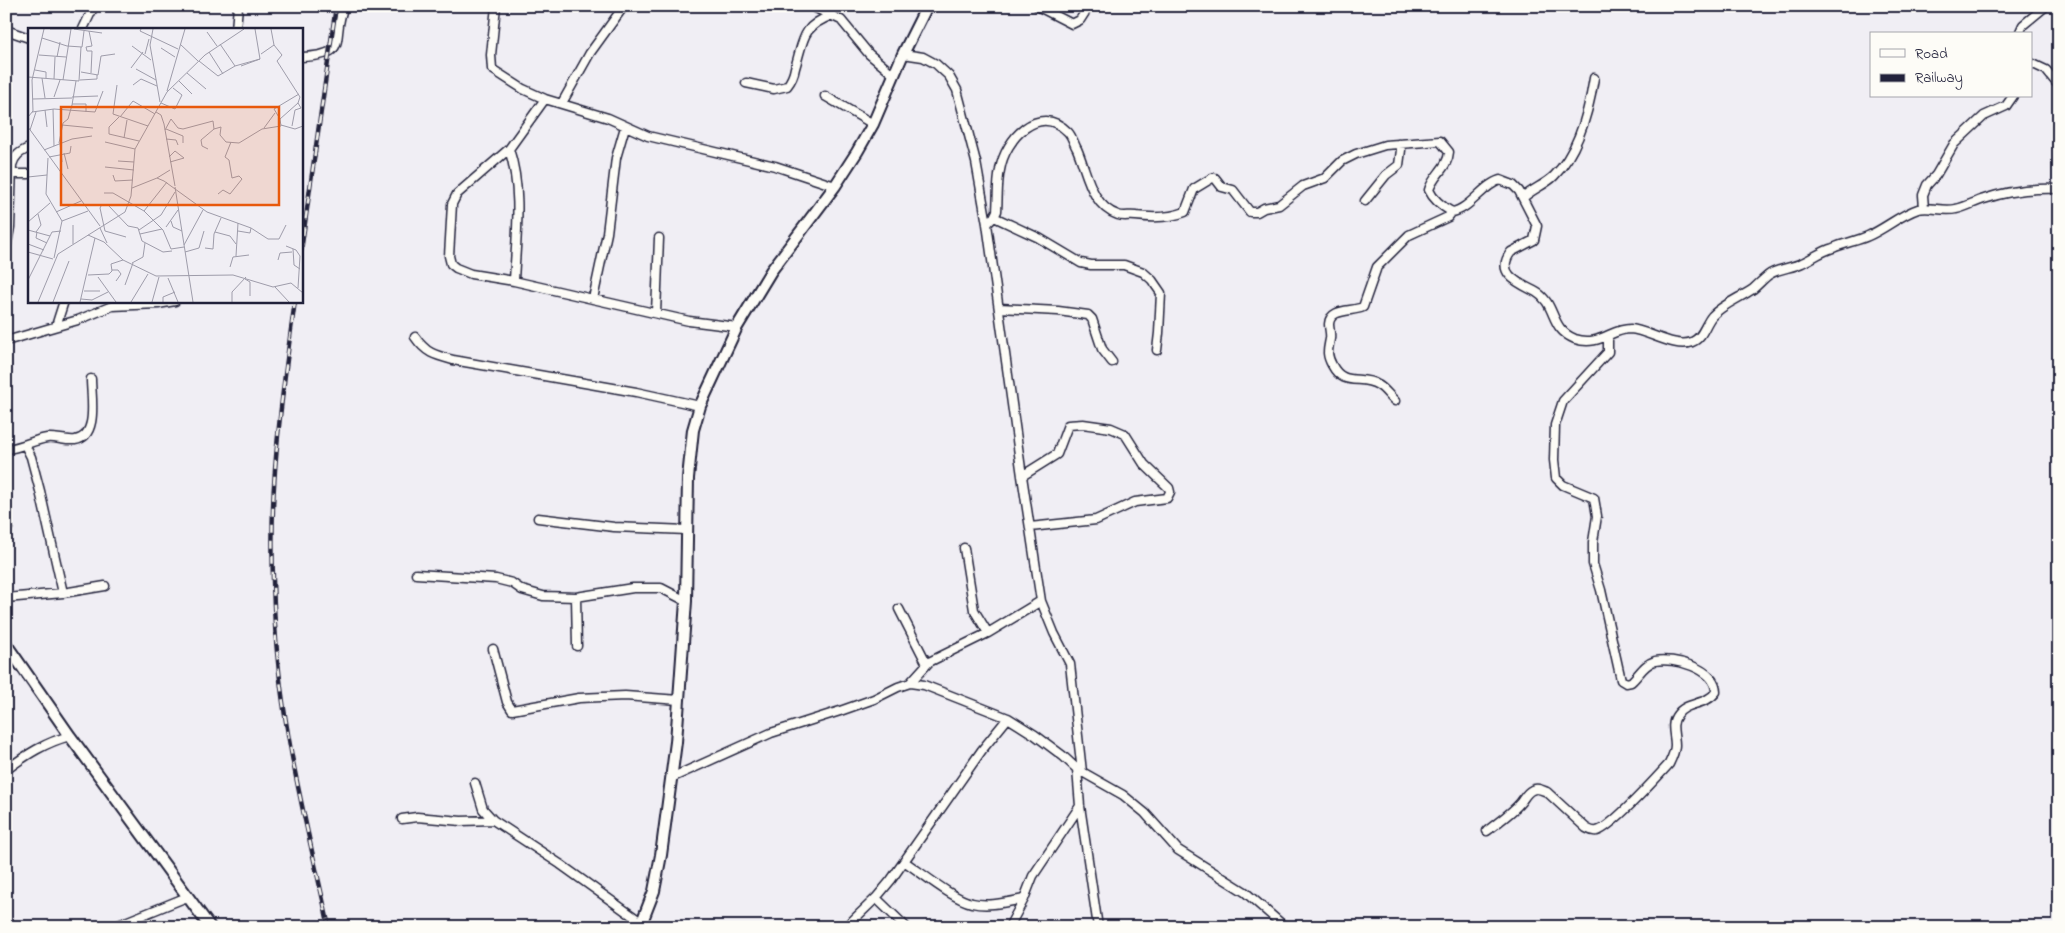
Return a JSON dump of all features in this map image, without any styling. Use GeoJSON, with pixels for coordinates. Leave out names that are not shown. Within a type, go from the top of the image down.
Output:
{"type":"FeatureCollection","features":[{"type":"Feature","properties":{"kind":"main road"},"geometry":{"type":"LineString","coordinates":[[644,926],[662,855],[671,778],[686,601],[689,469],[694,430],[700,406],[737,327],[771,271],[835,186],[873,124],[903,54],[927,6]]}},
{"type":"Feature","properties":{"kind":"main road"},"geometry":{"type":"LineString","coordinates":[[6,644],[70,736],[210,927]]}},
{"type":"Feature","properties":{"kind":"street"},"geometry":{"type":"LineString","coordinates":[[83,28],[94,6]]}},
{"type":"Feature","properties":{"kind":"street"},"geometry":{"type":"LineString","coordinates":[[236,28],[238,6]]}},
{"type":"Feature","properties":{"kind":"street"},"geometry":{"type":"LineString","coordinates":[[302,57],[323,56],[335,46],[344,6]]}},
{"type":"Feature","properties":{"kind":"street"},"geometry":{"type":"LineString","coordinates":[[496,6],[491,55],[492,69],[524,89],[545,99],[608,118],[648,136],[775,166],[835,186]]}},
{"type":"Feature","properties":{"kind":"street"},"geometry":{"type":"LineString","coordinates":[[562,103],[590,53],[624,6]]}},
{"type":"Feature","properties":{"kind":"street"},"geometry":{"type":"LineString","coordinates":[[811,6],[832,15],[849,27],[869,54],[894,75]]}},
{"type":"Feature","properties":{"kind":"street"},"geometry":{"type":"LineString","coordinates":[[1038,6],[1072,24],[1080,20],[1089,6]]}},
{"type":"Feature","properties":{"kind":"street"},"geometry":{"type":"LineString","coordinates":[[2020,32],[2023,25],[2046,6]]}},
{"type":"Feature","properties":{"kind":"street"},"geometry":{"type":"LineString","coordinates":[[746,83],[774,89],[787,86],[795,70],[802,43],[810,27],[816,21],[832,15]]}},
{"type":"Feature","properties":{"kind":"street"},"geometry":{"type":"LineString","coordinates":[[6,30],[28,38]]}},
{"type":"Feature","properties":{"kind":"street"},"geometry":{"type":"LineString","coordinates":[[903,54],[924,57],[936,64],[949,76],[957,90],[976,162],[987,224],[1041,600],[1070,664],[1080,806],[1099,925]]}},
{"type":"Feature","properties":{"kind":"street"},"geometry":{"type":"LineString","coordinates":[[2032,63],[2046,70],[2059,86]]}},
{"type":"Feature","properties":{"kind":"street"},"geometry":{"type":"LineString","coordinates":[[1523,198],[1530,191],[1554,176],[1569,156],[1581,131],[1590,102],[1594,78]]}},
{"type":"Feature","properties":{"kind":"street"},"geometry":{"type":"LineString","coordinates":[[825,96],[873,124]]}},
{"type":"Feature","properties":{"kind":"street"},"geometry":{"type":"LineString","coordinates":[[1924,208],[1923,195],[1927,185],[1936,175],[1954,144],[1984,116],[2006,106],[2012,98]]}},
{"type":"Feature","properties":{"kind":"street"},"geometry":{"type":"LineString","coordinates":[[545,99],[509,149],[457,194],[452,204],[449,256],[451,264],[471,274],[514,281],[689,321],[737,327]]}},
{"type":"Feature","properties":{"kind":"street"},"geometry":{"type":"LineString","coordinates":[[987,224],[997,212],[1000,169],[1006,152],[1020,131],[1043,119],[1069,133],[1094,193],[1106,208],[1119,216],[1152,218],[1178,215],[1185,212],[1194,189],[1212,178],[1215,178],[1222,187],[1233,190],[1250,212],[1273,208],[1291,197],[1303,186],[1326,178],[1342,161],[1378,146],[1436,140],[1444,143],[1449,152],[1448,161],[1432,182],[1430,192],[1443,206],[1452,212]]}},
{"type":"Feature","properties":{"kind":"street"},"geometry":{"type":"LineString","coordinates":[[593,299],[607,233],[616,158],[625,127]]}},
{"type":"Feature","properties":{"kind":"street"},"geometry":{"type":"LineString","coordinates":[[1364,202],[1386,175],[1399,165],[1401,150],[1398,144]]}},
{"type":"Feature","properties":{"kind":"street"},"geometry":{"type":"LineString","coordinates":[[6,249],[10,227],[10,174],[14,158],[20,152],[28,148]]}},
{"type":"Feature","properties":{"kind":"street"},"geometry":{"type":"LineString","coordinates":[[509,149],[516,176],[514,281]]}},
{"type":"Feature","properties":{"kind":"street"},"geometry":{"type":"LineString","coordinates":[[10,174],[28,174]]}},
{"type":"Feature","properties":{"kind":"street"},"geometry":{"type":"LineString","coordinates":[[1395,401],[1379,385],[1368,381],[1345,378],[1336,373],[1327,351],[1331,334],[1330,318],[1338,312],[1363,307],[1378,266],[1410,235],[1448,217],[1452,212],[1459,210],[1500,180],[1514,185],[1536,222],[1534,240],[1511,252],[1508,256],[1507,268],[1511,278],[1542,295],[1548,303],[1556,324],[1564,334],[1577,340],[1590,341],[1632,329],[1673,341],[1692,342],[1701,335],[1718,311],[1751,290],[1772,273],[1802,264],[1830,248],[1869,236],[1905,214],[1924,208],[1954,210],[1986,198],[2008,193],[2059,189]]}},
{"type":"Feature","properties":{"kind":"street"},"geometry":{"type":"LineString","coordinates":[[994,217],[1039,238],[1081,263],[1091,265],[1124,265],[1143,272],[1152,280],[1161,293],[1157,350]]}},
{"type":"Feature","properties":{"kind":"street"},"geometry":{"type":"LineString","coordinates":[[656,313],[659,238]]}},
{"type":"Feature","properties":{"kind":"street"},"geometry":{"type":"LineString","coordinates":[[56,326],[64,302]]}},
{"type":"Feature","properties":{"kind":"street"},"geometry":{"type":"LineString","coordinates":[[6,341],[78,320],[112,306],[169,302]]}},
{"type":"Feature","properties":{"kind":"street"},"geometry":{"type":"LineString","coordinates":[[999,308],[1058,311],[1088,315],[1092,319],[1102,349],[1112,362]]}},
{"type":"Feature","properties":{"kind":"street"},"geometry":{"type":"LineString","coordinates":[[414,337],[424,349],[436,356],[636,392],[700,406]]}},
{"type":"Feature","properties":{"kind":"street"},"geometry":{"type":"LineString","coordinates":[[1487,831],[1520,804],[1528,792],[1534,789],[1547,792],[1586,828],[1596,831],[1600,830],[1628,807],[1669,764],[1673,755],[1674,720],[1677,714],[1689,706],[1706,701],[1716,692],[1714,681],[1707,674],[1684,663],[1657,661],[1646,665],[1631,682],[1626,683],[1621,680],[1601,590],[1593,564],[1597,504],[1594,498],[1564,485],[1556,478],[1554,460],[1557,415],[1563,402],[1608,352],[1608,337]]}},
{"type":"Feature","properties":{"kind":"street"},"geometry":{"type":"LineString","coordinates":[[6,449],[25,445],[40,439],[73,440],[80,439],[86,435],[90,430],[91,422],[91,379]]}},
{"type":"Feature","properties":{"kind":"street"},"geometry":{"type":"LineString","coordinates":[[1022,476],[1057,454],[1068,425],[1083,424],[1111,428],[1125,434],[1144,464],[1170,492],[1167,498],[1135,502],[1096,520],[1030,527]]}},
{"type":"Feature","properties":{"kind":"street"},"geometry":{"type":"LineString","coordinates":[[25,445],[31,457],[40,491],[63,593]]}},
{"type":"Feature","properties":{"kind":"street"},"geometry":{"type":"LineString","coordinates":[[6,515],[8,528]]}},
{"type":"Feature","properties":{"kind":"street"},"geometry":{"type":"LineString","coordinates":[[538,518],[614,527],[687,530]]}},
{"type":"Feature","properties":{"kind":"street"},"geometry":{"type":"LineString","coordinates":[[964,548],[974,610],[988,633]]}},
{"type":"Feature","properties":{"kind":"street"},"geometry":{"type":"LineString","coordinates":[[416,574],[496,579],[512,583],[522,590],[543,596],[576,597],[648,587],[661,588],[686,601]]}},
{"type":"Feature","properties":{"kind":"street"},"geometry":{"type":"LineString","coordinates":[[6,598],[63,593],[105,586]]}},
{"type":"Feature","properties":{"kind":"street"},"geometry":{"type":"LineString","coordinates":[[576,597],[577,646]]}},
{"type":"Feature","properties":{"kind":"street"},"geometry":{"type":"LineString","coordinates":[[910,684],[927,664],[955,648],[988,633],[1041,600]]}},
{"type":"Feature","properties":{"kind":"street"},"geometry":{"type":"LineString","coordinates":[[899,610],[927,664]]}},
{"type":"Feature","properties":{"kind":"street"},"geometry":{"type":"LineString","coordinates":[[493,649],[507,702],[512,710],[560,700],[587,698],[625,696],[679,700]]}},
{"type":"Feature","properties":{"kind":"street"},"geometry":{"type":"LineString","coordinates":[[671,778],[771,733],[874,699],[898,687],[910,684],[924,685],[1008,718],[1054,749],[1079,771],[1123,795],[1145,813],[1178,850],[1245,892],[1286,927]]}},
{"type":"Feature","properties":{"kind":"street"},"geometry":{"type":"LineString","coordinates":[[846,927],[876,898],[905,862],[960,781],[1008,718]]}},
{"type":"Feature","properties":{"kind":"street"},"geometry":{"type":"LineString","coordinates":[[6,770],[24,756],[53,740],[70,736]]}},
{"type":"Feature","properties":{"kind":"street"},"geometry":{"type":"LineString","coordinates":[[475,783],[483,809],[493,820],[560,864],[644,926]]}},
{"type":"Feature","properties":{"kind":"street"},"geometry":{"type":"LineString","coordinates":[[1009,927],[1024,899],[1032,876],[1080,806]]}},
{"type":"Feature","properties":{"kind":"street"},"geometry":{"type":"LineString","coordinates":[[402,819],[417,817],[493,820]]}},
{"type":"Feature","properties":{"kind":"street"},"geometry":{"type":"LineString","coordinates":[[905,862],[970,903],[982,904],[1024,899]]}},
{"type":"Feature","properties":{"kind":"street"},"geometry":{"type":"LineString","coordinates":[[113,927],[187,897]]}},
{"type":"Feature","properties":{"kind":"street"},"geometry":{"type":"LineString","coordinates":[[876,898],[906,927]]}},
{"type":"Feature","properties":{"kind":"railway"},"geometry":{"type":"LineString","coordinates":[[302,244],[336,6]]}},
{"type":"Feature","properties":{"kind":"railway"},"geometry":{"type":"LineString","coordinates":[[295,302],[281,407],[274,489],[272,548],[275,625],[278,663],[289,739],[329,927]]}}]}
